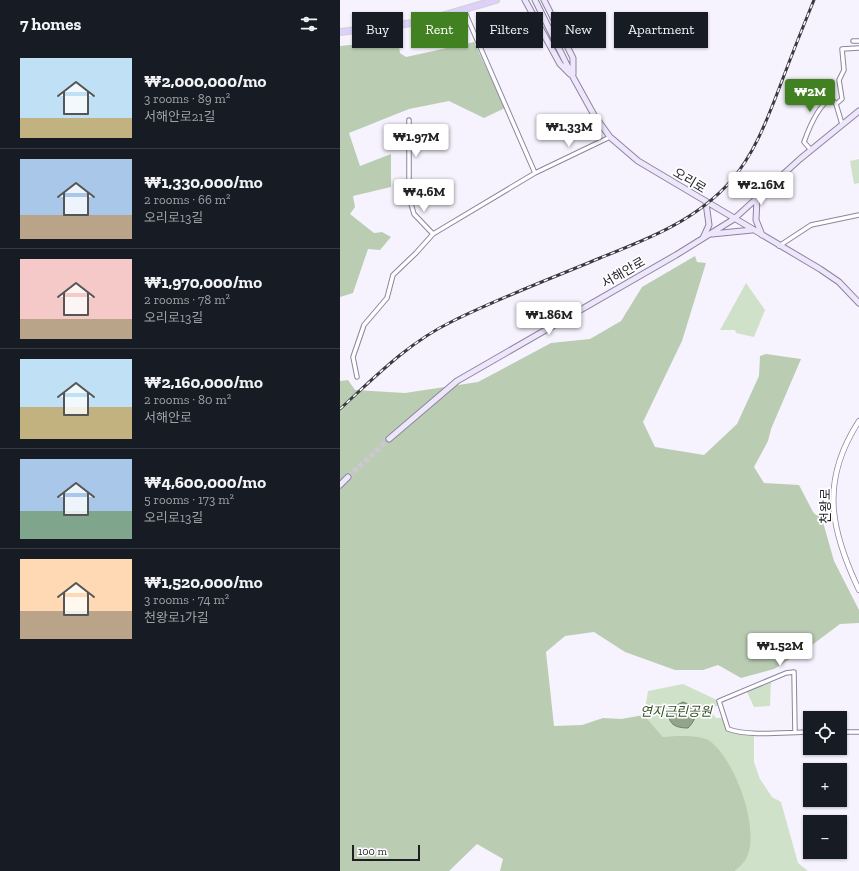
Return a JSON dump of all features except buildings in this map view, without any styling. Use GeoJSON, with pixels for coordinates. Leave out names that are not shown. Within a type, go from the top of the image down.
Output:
{"type":"FeatureCollection","features":[{"type":"Feature","properties":{"kind":"main road"},"geometry":{"type":"LineString","coordinates":[[340,32],[420,22],[496,0]]}},
{"type":"Feature","properties":{"kind":"main road","name":"오리로"},"geometry":{"type":"LineString","coordinates":[[525,0],[560,64],[574,77]]}},
{"type":"Feature","properties":{"kind":"main road","name":"오리로"},"geometry":{"type":"LineString","coordinates":[[535,0],[594,115],[610,137],[638,162],[839,282],[859,303]]}},
{"type":"Feature","properties":{"kind":"main road","name":"오리로"},"geometry":{"type":"LineString","coordinates":[[544,0],[573,58],[574,77]]}},
{"type":"Feature","properties":{"kind":"main road","name":"서해안로"},"geometry":{"type":"LineString","coordinates":[[389,439],[457,381],[734,219],[811,150],[859,111]]}},
{"type":"Feature","properties":{"kind":"main road"},"geometry":{"type":"LineString","coordinates":[[757,198],[755,206],[756,220],[763,236]]}},
{"type":"Feature","properties":{"kind":"main road"},"geometry":{"type":"LineString","coordinates":[[703,238],[709,225],[706,203]]}},
{"type":"Feature","properties":{"kind":"main road"},"geometry":{"type":"LineString","coordinates":[[710,234],[752,230]]}},
{"type":"Feature","properties":{"kind":"main road"},"geometry":{"type":"LineString","coordinates":[[340,485],[348,477]]}},
{"type":"Feature","properties":{"kind":"street"},"geometry":{"type":"LineString","coordinates":[[464,10],[535,173]]}},
{"type":"Feature","properties":{"kind":"street"},"geometry":{"type":"LineString","coordinates":[[853,42],[859,41]]}},
{"type":"Feature","properties":{"kind":"street"},"geometry":{"type":"LineString","coordinates":[[836,104],[842,100],[839,80],[844,70],[842,49],[859,48]]}},
{"type":"Feature","properties":{"kind":"street"},"geometry":{"type":"LineString","coordinates":[[811,150],[804,142],[808,132],[826,101],[831,98],[836,104],[842,124]]}},
{"type":"Feature","properties":{"kind":"street"},"geometry":{"type":"LineString","coordinates":[[409,120],[409,197],[414,214],[433,234]]}},
{"type":"Feature","properties":{"kind":"street"},"geometry":{"type":"LineString","coordinates":[[357,377],[353,357],[364,325],[387,298],[393,275],[433,234],[535,173],[610,137]]}},
{"type":"Feature","properties":{"kind":"street"},"geometry":{"type":"LineString","coordinates":[[779,246],[811,225],[859,215]]}},
{"type":"Feature","properties":{"kind":"street","name":"천왕로"},"geometry":{"type":"LineString","coordinates":[[859,421],[847,441],[842,454],[835,484],[833,507],[838,539],[859,590]]}},
{"type":"Feature","properties":{"kind":"street"},"geometry":{"type":"LineString","coordinates":[[795,732],[794,672],[786,673],[754,685],[719,701],[728,728],[736,732],[754,733],[803,732]]}},
{"type":"Feature","properties":{"kind":"street"},"geometry":{"type":"LineString","coordinates":[[847,732],[859,732]]}},
{"type":"Feature","properties":{"kind":"green space"},"geometry":{"type":"Polygon","coordinates":[[[859,159],[859,183],[854,184],[850,161],[859,159]]]}},
{"type":"Feature","properties":{"kind":"green space"},"geometry":{"type":"Polygon","coordinates":[[[746,283],[765,310],[754,337],[736,333],[735,330],[720,330],[746,283]]]}},
{"type":"Feature","properties":{"kind":"green space"},"geometry":{"type":"Polygon","coordinates":[[[771,681],[770,706],[754,707],[746,690],[771,681]]]}},
{"type":"Feature","properties":{"kind":"green space","name":"연지근린공원"},"geometry":{"type":"Polygon","coordinates":[[[683,684],[719,701],[720,705],[713,707],[712,713],[716,718],[725,718],[728,729],[754,733],[754,762],[760,779],[772,797],[781,802],[798,863],[808,871],[735,871],[747,857],[685,736],[663,737],[644,715],[648,691],[683,684]]]}},
{"type":"Feature","properties":{"kind":"shaded area"},"geometry":{"type":"Polygon","coordinates":[[[474,42],[505,108],[484,118],[449,101],[409,109],[349,133],[360,166],[391,154],[391,187],[353,196],[355,207],[350,214],[374,233],[382,232],[391,237],[380,250],[368,249],[353,293],[340,297],[340,46],[352,45],[352,48],[399,48],[400,53],[406,57],[447,48],[468,48],[468,43],[474,42]]]}},
{"type":"Feature","properties":{"kind":"shaded area"},"geometry":{"type":"Polygon","coordinates":[[[695,256],[697,262],[706,263],[682,341],[643,422],[655,447],[704,455],[737,424],[759,376],[760,356],[766,354],[801,359],[771,429],[768,441],[754,467],[764,483],[799,485],[813,512],[816,515],[821,515],[834,561],[859,610],[859,623],[840,624],[808,648],[774,669],[741,678],[718,665],[703,670],[675,670],[625,652],[594,632],[565,636],[546,652],[554,726],[582,725],[603,718],[621,719],[644,715],[663,737],[688,736],[707,739],[720,751],[729,764],[736,779],[748,812],[750,844],[746,859],[735,871],[500,871],[503,859],[477,844],[449,871],[340,871],[340,381],[348,380],[355,390],[405,393],[478,382],[551,343],[590,339],[621,321],[642,287],[695,256]]]}},
{"type":"Feature","properties":{"kind":"shaded area"},"geometry":{"type":"Polygon","coordinates":[[[683,702],[698,708],[692,723],[688,728],[676,726],[669,718],[669,709],[683,702]]]}},
{"type":"Feature","properties":{"kind":"tunnel"},"geometry":{"type":"LineString","coordinates":[[348,477],[389,439]]}},
{"type":"Feature","properties":{"kind":"railway"},"geometry":{"type":"LineString","coordinates":[[340,409],[392,361],[435,330],[469,313],[636,244],[670,228],[702,208],[716,196],[739,172],[753,149],[770,112],[814,0]]}}]}
